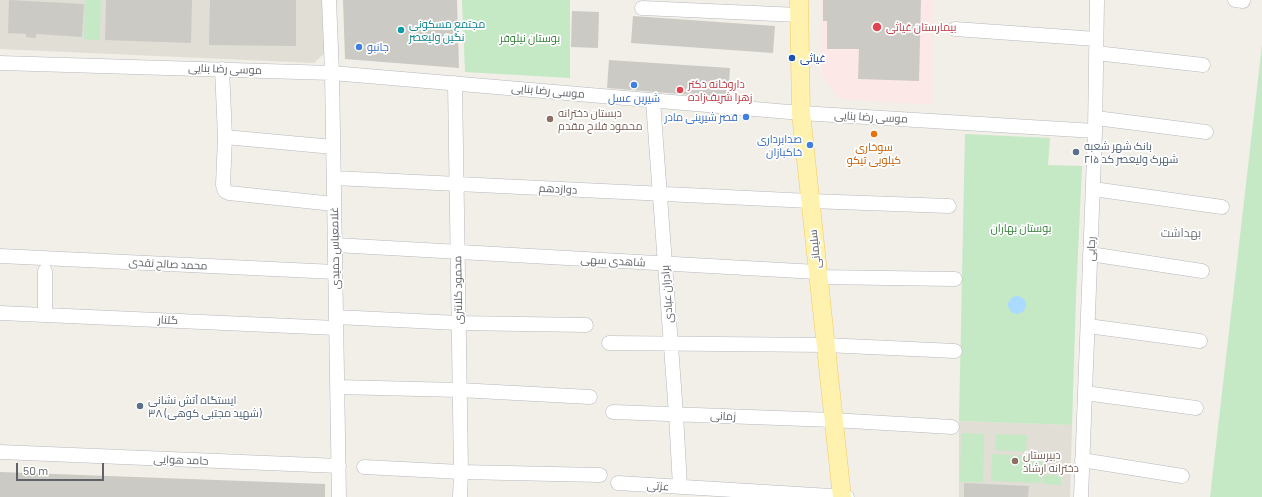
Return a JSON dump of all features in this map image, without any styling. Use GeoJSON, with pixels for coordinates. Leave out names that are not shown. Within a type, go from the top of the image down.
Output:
{"type":"FeatureCollection","features":[{"type":"Feature","properties":{"kind":"main road","name":"سلیمانی"},"geometry":{"type":"LineString","coordinates":[[799,8],[800,113],[842,497]]}},
{"type":"Feature","properties":{"kind":"street","name":"غلامعباس حمیدی"},"geometry":{"type":"LineString","coordinates":[[329,0],[332,73],[339,497]]}},
{"type":"Feature","properties":{"kind":"street","name":"رجایی"},"geometry":{"type":"LineString","coordinates":[[1081,497],[1093,190],[1097,0]]}},
{"type":"Feature","properties":{"kind":"street"},"geometry":{"type":"LineString","coordinates":[[642,8],[799,8]]}},
{"type":"Feature","properties":{"kind":"street"},"geometry":{"type":"LineString","coordinates":[[955,29],[1096,46],[1203,65]]}},
{"type":"Feature","properties":{"kind":"street","name":"موسی رضا بنایی"},"geometry":{"type":"LineString","coordinates":[[0,63],[332,73],[800,113],[1095,124],[1206,132]]}},
{"type":"Feature","properties":{"kind":"street"},"geometry":{"type":"LineString","coordinates":[[222,69],[225,136],[223,185],[225,191],[229,193],[334,204]]}},
{"type":"Feature","properties":{"kind":"street","name":"محمود کلانتری"},"geometry":{"type":"LineString","coordinates":[[455,83],[461,472],[460,497]]}},
{"type":"Feature","properties":{"kind":"street","name":"برادران عبادی"},"geometry":{"type":"LineString","coordinates":[[653,101],[680,487]]}},
{"type":"Feature","properties":{"kind":"street"},"geometry":{"type":"LineString","coordinates":[[225,136],[333,146]]}},
{"type":"Feature","properties":{"kind":"street","name":"دوازدهم"},"geometry":{"type":"LineString","coordinates":[[334,178],[810,201],[949,206]]}},
{"type":"Feature","properties":{"kind":"street"},"geometry":{"type":"LineString","coordinates":[[1093,190],[1222,207]]}},
{"type":"Feature","properties":{"kind":"street","name":"شاهدی سهی"},"geometry":{"type":"LineString","coordinates":[[335,245],[665,264],[818,275],[955,279]]}},
{"type":"Feature","properties":{"kind":"street"},"geometry":{"type":"LineString","coordinates":[[1090,254],[1202,271]]}},
{"type":"Feature","properties":{"kind":"street","name":"محمد صالح نقدی"},"geometry":{"type":"LineString","coordinates":[[0,256],[335,272]]}},
{"type":"Feature","properties":{"kind":"street"},"geometry":{"type":"LineString","coordinates":[[45,271],[45,315]]}},
{"type":"Feature","properties":{"kind":"street","name":"گلنار"},"geometry":{"type":"LineString","coordinates":[[0,313],[336,322],[586,325]]}},
{"type":"Feature","properties":{"kind":"street"},"geometry":{"type":"LineString","coordinates":[[1088,326],[1200,340]]}},
{"type":"Feature","properties":{"kind":"street"},"geometry":{"type":"LineString","coordinates":[[609,343],[825,345],[956,351]]}},
{"type":"Feature","properties":{"kind":"street"},"geometry":{"type":"LineString","coordinates":[[337,387],[460,390],[590,396]]}},
{"type":"Feature","properties":{"kind":"street"},"geometry":{"type":"LineString","coordinates":[[1085,393],[1196,408]]}},
{"type":"Feature","properties":{"kind":"street","name":"زمانی"},"geometry":{"type":"LineString","coordinates":[[613,412],[833,420],[952,427]]}},
{"type":"Feature","properties":{"kind":"street","name":"حامد هوایی"},"geometry":{"type":"LineString","coordinates":[[0,452],[339,466]]}},
{"type":"Feature","properties":{"kind":"street"},"geometry":{"type":"LineString","coordinates":[[1082,460],[1182,476]]}},
{"type":"Feature","properties":{"kind":"street"},"geometry":{"type":"LineString","coordinates":[[364,468],[461,472],[600,474]]}},
{"type":"Feature","properties":{"kind":"street","name":"عزتی"},"geometry":{"type":"LineString","coordinates":[[618,483],[847,497]]}},
{"type":"Feature","properties":{"kind":"shaded area"},"geometry":{"type":"Polygon","coordinates":[[[0,0],[323,0],[326,52],[314,63],[0,49],[0,0]]]}},
{"type":"Feature","properties":{"kind":"shaded area","name":"بیمارستان غیاثی"},"geometry":{"type":"Polygon","coordinates":[[[821,0],[933,0],[931,105],[839,99],[822,76],[821,0]]]}},
{"type":"Feature","properties":{"kind":"shaded area","name":"دبیرستان دخترانه ارشاد"},"geometry":{"type":"Polygon","coordinates":[[[959,421],[1072,425],[1070,497],[959,497],[959,421]]]}},
{"type":"Feature","properties":{"kind":"green space"},"geometry":{"type":"Polygon","coordinates":[[[85,0],[101,0],[100,40],[84,39],[85,0]]]}},
{"type":"Feature","properties":{"kind":"green space","name":"بوستان نیلوفر"},"geometry":{"type":"Polygon","coordinates":[[[462,0],[570,0],[570,78],[465,72],[462,0]]]}},
{"type":"Feature","properties":{"kind":"green space"},"geometry":{"type":"Polygon","coordinates":[[[1262,45],[1262,497],[1210,497],[1262,45]]]}},
{"type":"Feature","properties":{"kind":"green space","name":"بوستان بهاران"},"geometry":{"type":"Polygon","coordinates":[[[965,134],[1050,138],[1048,165],[1082,166],[1072,425],[959,421],[965,134]]]}},
{"type":"Feature","properties":{"kind":"green space"},"geometry":{"type":"Polygon","coordinates":[[[961,433],[984,434],[983,482],[960,482],[961,433]]]}},
{"type":"Feature","properties":{"kind":"green space"},"geometry":{"type":"Polygon","coordinates":[[[996,434],[1027,435],[1026,452],[995,450],[996,434]]]}},
{"type":"Feature","properties":{"kind":"green space"},"geometry":{"type":"Polygon","coordinates":[[[992,454],[1042,457],[1041,483],[991,481],[992,454]]]}},
{"type":"Feature","properties":{"kind":"green space"},"geometry":{"type":"Polygon","coordinates":[[[1043,474],[1061,476],[1061,485],[1043,484],[1043,474]]]}},
{"type":"Feature","properties":{"kind":"water"},"geometry":{"type":"Polygon","coordinates":[[[1013,296],[1021,296],[1026,301],[1024,312],[1021,314],[1013,314],[1008,309],[1008,301],[1013,296]]]}},
{"type":"Feature","properties":{"kind":"building"},"geometry":{"type":"Polygon","coordinates":[[[9,0],[84,4],[82,37],[36,34],[36,38],[26,37],[26,34],[8,33],[9,0]]]}},
{"type":"Feature","properties":{"kind":"building"},"geometry":{"type":"Polygon","coordinates":[[[106,0],[192,0],[191,43],[105,40],[106,0]]]}},
{"type":"Feature","properties":{"kind":"building"},"geometry":{"type":"Polygon","coordinates":[[[210,0],[296,0],[296,46],[209,45],[210,0]]]}},
{"type":"Feature","properties":{"kind":"building","name":"مجتمع مسکونی نگین ولیعصر"},"geometry":{"type":"Polygon","coordinates":[[[343,0],[457,0],[459,68],[345,59],[343,0]]]}},
{"type":"Feature","properties":{"kind":"building"},"geometry":{"type":"Polygon","coordinates":[[[823,0],[921,0],[919,81],[858,79],[859,49],[827,49],[827,21],[823,21],[823,0]]]}},
{"type":"Feature","properties":{"kind":"building"},"geometry":{"type":"Polygon","coordinates":[[[572,11],[599,12],[598,48],[571,47],[572,11]]]}},
{"type":"Feature","properties":{"kind":"building"},"geometry":{"type":"Polygon","coordinates":[[[633,16],[775,26],[773,53],[631,43],[633,16]]]}},
{"type":"Feature","properties":{"kind":"building"},"geometry":{"type":"Polygon","coordinates":[[[609,60],[730,68],[728,98],[607,88],[609,60]]]}},
{"type":"Feature","properties":{"kind":"building"},"geometry":{"type":"Polygon","coordinates":[[[0,472],[325,484],[325,497],[0,497],[0,472]]]}},
{"type":"Feature","properties":{"kind":"building"},"geometry":{"type":"Polygon","coordinates":[[[964,483],[1029,486],[1028,497],[964,497],[964,483]]]}},
{"type":"Feature","properties":{"kind":"place","name":"بیمارستان غیاثی"},"geometry":{"type":"Point","coordinates":[877,27]}},
{"type":"Feature","properties":{"kind":"place","name":"مجتمع مسکونی نگین ولیعصر"},"geometry":{"type":"Point","coordinates":[401,30]}},
{"type":"Feature","properties":{"kind":"place","name":"جانبو"},"geometry":{"type":"Point","coordinates":[359,47]}},
{"type":"Feature","properties":{"kind":"place","name":"غیاثی"},"geometry":{"type":"Point","coordinates":[792,58]}},
{"type":"Feature","properties":{"kind":"place","name":"شیرین عسل"},"geometry":{"type":"Point","coordinates":[634,85]}},
{"type":"Feature","properties":{"kind":"place","name":"داروخانه دکتر زهرا شریف‌زاده"},"geometry":{"type":"Point","coordinates":[680,90]}},
{"type":"Feature","properties":{"kind":"place","name":"قصر شیرینی مادر"},"geometry":{"type":"Point","coordinates":[746,117]}},
{"type":"Feature","properties":{"kind":"place","name":"دبستان دخترانه محمود فلاح مقدم"},"geometry":{"type":"Point","coordinates":[550,119]}},
{"type":"Feature","properties":{"kind":"place","name":"سوخاری کیلویی تیکو"},"geometry":{"type":"Point","coordinates":[874,134]}},
{"type":"Feature","properties":{"kind":"place","name":"صدابرداری خاکبازان"},"geometry":{"type":"Point","coordinates":[810,145]}},
{"type":"Feature","properties":{"kind":"place","name":"بانک شهر شعبه شهرک ولیعصر کد ۲۱۵"},"geometry":{"type":"Point","coordinates":[1076,152]}},
{"type":"Feature","properties":{"kind":"place","name":"ایستگاه آتش نشانی ۳۸ (شهید مجتبی کوهی)"},"geometry":{"type":"Point","coordinates":[140,406]}},
{"type":"Feature","properties":{"kind":"place","name":"دبیرستان دخترانه ارشاد"},"geometry":{"type":"Point","coordinates":[1015,461]}},
{"type":"Feature","properties":{"kind":"district","name":"بهداشت"},"geometry":{"type":"Point","coordinates":[1181,233]}}]}
